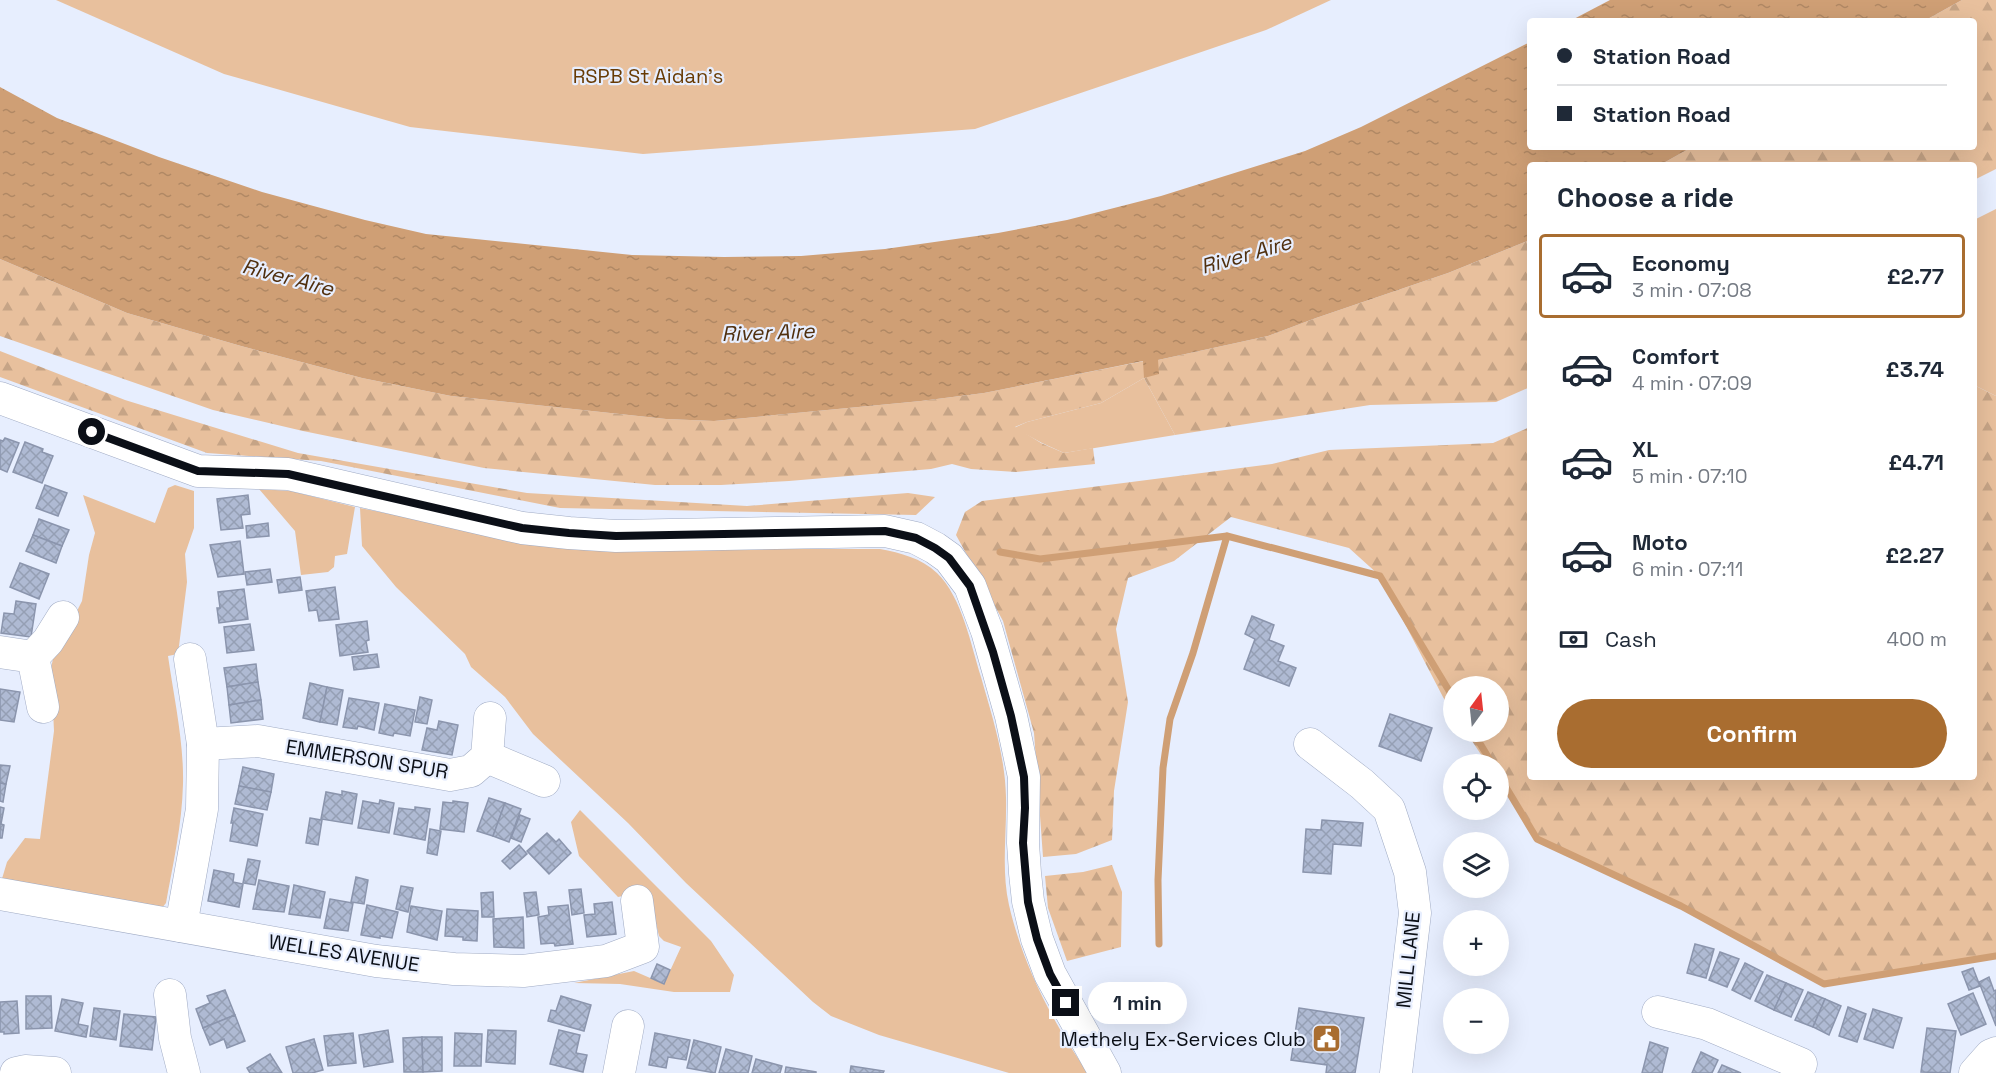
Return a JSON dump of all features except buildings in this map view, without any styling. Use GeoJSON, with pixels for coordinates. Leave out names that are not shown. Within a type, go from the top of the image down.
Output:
{"type":"FeatureCollection","features":[{"type":"Feature","properties":{"kind":"street"},"geometry":{"type":"LineString","coordinates":[[0,398],[198,471],[288,474],[522,528],[616,536],[885,531],[916,538],[935,548],[949,558],[970,586],[987,631],[1011,716],[1024,777],[1025,873],[1028,902],[1037,939],[1050,974],[1105,1073]]}},
{"type":"Feature","properties":{"kind":"street"},"geometry":{"type":"LineString","coordinates":[[33,657],[48,641],[63,617]]}},
{"type":"Feature","properties":{"kind":"street"},"geometry":{"type":"LineString","coordinates":[[0,652],[33,657]]}},
{"type":"Feature","properties":{"kind":"street"},"geometry":{"type":"LineString","coordinates":[[33,657],[43,707]]}},
{"type":"Feature","properties":{"kind":"street"},"geometry":{"type":"LineString","coordinates":[[181,926],[202,809],[203,744],[190,659]]}},
{"type":"Feature","properties":{"kind":"street"},"geometry":{"type":"LineString","coordinates":[[490,718],[487,757],[544,781]]}},
{"type":"Feature","properties":{"kind":"street","name":"EMMERSON SPUR"},"geometry":{"type":"LineString","coordinates":[[203,744],[258,741],[450,775],[471,771],[487,757]]}},
{"type":"Feature","properties":{"kind":"street","name":"MILL LANE"},"geometry":{"type":"LineString","coordinates":[[1310,744],[1389,808],[1410,872],[1416,913],[1396,1073]]}},
{"type":"Feature","properties":{"kind":"street","name":"WELLES AVENUE"},"geometry":{"type":"LineString","coordinates":[[0,894],[376,961],[454,969],[523,971],[606,961],[643,947],[637,901]]}},
{"type":"Feature","properties":{"kind":"street"},"geometry":{"type":"LineString","coordinates":[[170,995],[175,1038],[184,1073]]}},
{"type":"Feature","properties":{"kind":"street"},"geometry":{"type":"LineString","coordinates":[[1658,1012],[1707,1024],[1800,1064],[1797,1073]]}},
{"type":"Feature","properties":{"kind":"street"},"geometry":{"type":"LineString","coordinates":[[619,1073],[628,1026]]}},
{"type":"Feature","properties":{"kind":"street"},"geometry":{"type":"LineString","coordinates":[[1975,1073],[1991,1055],[1996,1053]]}},
{"type":"Feature","properties":{"kind":"street"},"geometry":{"type":"LineString","coordinates":[[16,1073],[25,1071],[55,1073]]}},
{"type":"Feature","properties":{"kind":"green space","name":"RSPB St Aidan's"},"geometry":{"type":"Polygon","coordinates":[[[56,0],[1331,0],[1266,30],[975,129],[643,154],[410,127],[224,74],[56,0]]]}},
{"type":"Feature","properties":{"kind":"green space"},"geometry":{"type":"Polygon","coordinates":[[[1962,0],[1996,0],[1996,169],[1977,178],[1977,162],[1665,162],[1687,150],[1977,150],[1977,18],[1929,18],[1962,0]]]}},
{"type":"Feature","properties":{"kind":"green space"},"geometry":{"type":"Polygon","coordinates":[[[1996,209],[1996,396],[1977,386],[1977,218],[1996,209]]]}},
{"type":"Feature","properties":{"kind":"green space"},"geometry":{"type":"Polygon","coordinates":[[[1527,241],[1527,388],[1496,402],[1370,405],[1175,435],[1144,378],[1101,403],[1015,427],[1041,443],[1064,453],[1093,448],[1095,464],[1016,472],[971,469],[952,464],[931,469],[721,485],[655,485],[484,468],[303,431],[213,410],[0,336],[0,259],[127,313],[362,378],[451,396],[666,419],[714,421],[984,393],[1144,361],[1145,378],[1158,360],[1268,336],[1448,273],[1527,241]]]}},
{"type":"Feature","properties":{"kind":"green space"},"geometry":{"type":"Polygon","coordinates":[[[0,351],[125,400],[298,453],[527,493],[747,506],[908,493],[935,497],[916,515],[560,508],[321,461],[207,453],[0,377],[0,351]]]}},
{"type":"Feature","properties":{"kind":"green space"},"geometry":{"type":"Polygon","coordinates":[[[1144,378],[1175,435],[1064,453],[1014,428],[1027,422],[1101,403],[1144,378]]]}},
{"type":"Feature","properties":{"kind":"green space"},"geometry":{"type":"Polygon","coordinates":[[[1977,386],[1996,396],[1996,956],[1824,984],[1681,906],[1537,839],[1509,796],[1509,754],[1481,754],[1473,742],[1509,742],[1509,676],[1443,676],[1443,697],[1380,576],[1349,548],[1231,517],[1174,561],[1128,578],[1116,629],[1128,702],[1114,791],[1112,840],[1076,854],[1043,857],[1034,733],[1003,621],[956,535],[965,512],[982,501],[1272,464],[1329,450],[1493,443],[1527,428],[1527,780],[1977,780],[1977,386]]]}},
{"type":"Feature","properties":{"kind":"green space"},"geometry":{"type":"Polygon","coordinates":[[[175,485],[194,491],[194,528],[185,554],[187,582],[178,654],[168,656],[180,736],[183,784],[179,829],[166,903],[161,909],[1,882],[7,862],[25,838],[40,839],[54,731],[51,668],[53,659],[82,601],[95,533],[83,495],[155,523],[168,488],[175,485]]]}},
{"type":"Feature","properties":{"kind":"green space"},"geometry":{"type":"Polygon","coordinates":[[[259,489],[291,491],[355,507],[347,554],[335,556],[334,567],[328,572],[301,575],[295,531],[259,489]]]}},
{"type":"Feature","properties":{"kind":"green space"},"geometry":{"type":"Polygon","coordinates":[[[360,508],[547,545],[592,549],[880,549],[910,557],[931,568],[946,583],[959,608],[997,736],[1006,797],[1005,878],[1015,928],[1031,972],[1051,1014],[1088,1073],[1009,1073],[879,1035],[831,1016],[813,1002],[686,883],[628,823],[533,734],[505,697],[471,667],[465,654],[396,587],[362,546],[360,508]]]}},
{"type":"Feature","properties":{"kind":"green space"},"geometry":{"type":"Polygon","coordinates":[[[580,810],[711,941],[734,975],[730,992],[674,992],[620,984],[574,983],[634,971],[664,984],[681,947],[664,941],[659,936],[648,891],[618,897],[579,856],[571,822],[580,810]]]}},
{"type":"Feature","properties":{"kind":"green space"},"geometry":{"type":"Polygon","coordinates":[[[1112,865],[1122,892],[1121,947],[1067,961],[1048,908],[1045,876],[1083,872],[1112,865]]]}},
{"type":"Feature","properties":{"kind":"water"},"geometry":{"type":"Polygon","coordinates":[[[1610,0],[1962,0],[1929,18],[1576,18],[1610,0]]]}},
{"type":"Feature","properties":{"kind":"water","name":"River Aire"},"geometry":{"type":"Polygon","coordinates":[[[1527,44],[1527,150],[1687,150],[1665,162],[1527,162],[1527,241],[1448,273],[1268,336],[1158,360],[1159,374],[1144,378],[1143,361],[984,393],[714,421],[666,419],[451,396],[362,378],[127,313],[0,259],[0,87],[57,118],[159,157],[262,192],[365,220],[426,234],[632,255],[801,256],[885,249],[998,233],[1067,220],[1161,196],[1305,151],[1361,127],[1527,44]]]}},
{"type":"Feature","properties":{"kind":"waterway"},"geometry":{"type":"LineString","coordinates":[[1000,552],[1040,559],[1227,536],[1380,576],[1443,681]]}},
{"type":"Feature","properties":{"kind":"waterway"},"geometry":{"type":"LineString","coordinates":[[1159,944],[1158,880],[1163,768],[1170,719],[1193,653],[1227,536]]}},
{"type":"Feature","properties":{"kind":"waterway"},"geometry":{"type":"LineString","coordinates":[[1479,742],[1486,754]]}},
{"type":"Feature","properties":{"kind":"waterway"},"geometry":{"type":"LineString","coordinates":[[1509,792],[1537,839],[1681,906],[1824,984],[1996,956]]}},
{"type":"Feature","properties":{"kind":"place","name":"Methely Ex-Services Club"},"geometry":{"type":"Point","coordinates":[1327,1039]}},
{"type":"Feature","properties":{"kind":"route"},"geometry":{"type":"LineString","coordinates":[[92,432],[198,471],[288,474],[522,528],[616,536],[885,531],[903,533],[935,548],[949,558],[970,586],[987,631],[1011,716],[1024,777],[1023,843],[1028,902],[1037,939],[1050,974],[1066,1003]]}}]}
